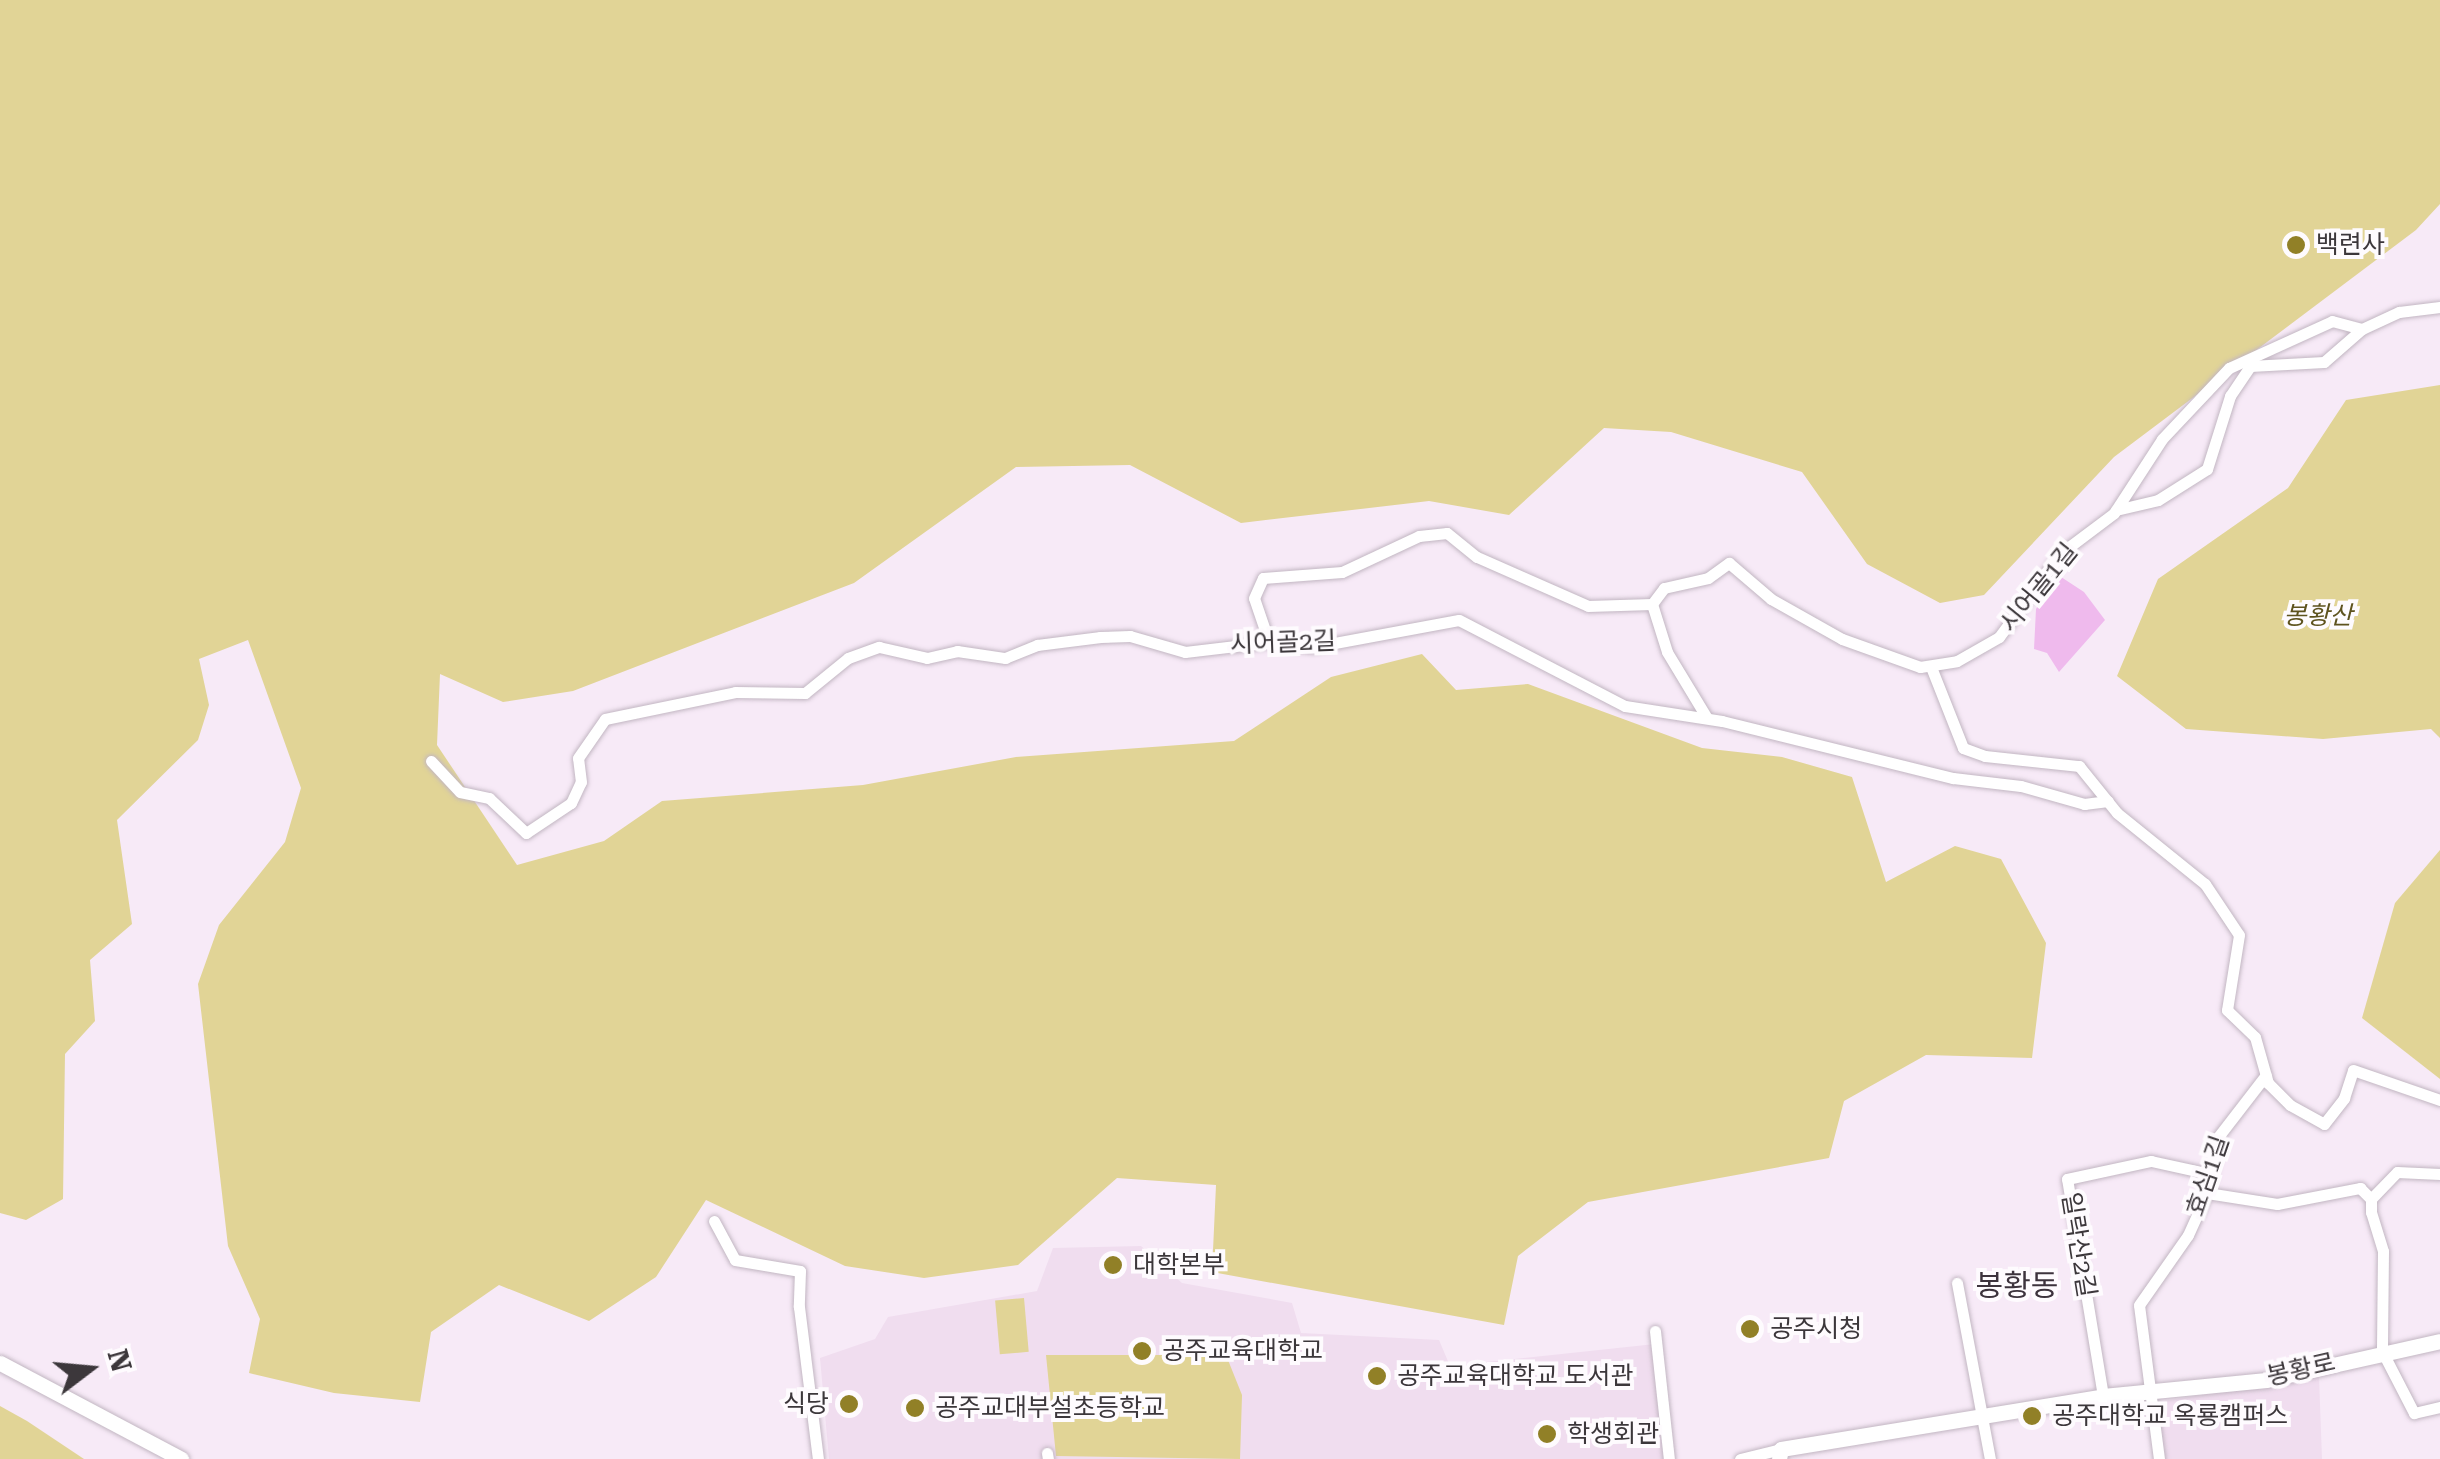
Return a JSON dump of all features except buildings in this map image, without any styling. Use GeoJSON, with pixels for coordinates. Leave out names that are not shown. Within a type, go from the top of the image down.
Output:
{"type":"FeatureCollection","features":[{"type":"Feature","properties":{"kind":"main road","name":"봉황로"},"geometry":{"type":"LineString","coordinates":[[1780,1454],[2103,1396],[2150,1396],[2266,1380],[2440,1341]]}},
{"type":"Feature","properties":{"kind":"main road"},"geometry":{"type":"LineString","coordinates":[[0,1363],[181,1459]]}},
{"type":"Feature","properties":{"kind":"street","name":"시어골1길"},"geometry":{"type":"LineString","coordinates":[[1931,667],[1973,656],[1999,637],[2061,553],[2116,510],[2162,439],[2229,368],[2332,321],[2362,329],[2398,312],[2440,306]]}},
{"type":"Feature","properties":{"kind":"street"},"geometry":{"type":"LineString","coordinates":[[2116,510],[2158,500],[2207,469],[2230,396],[2250,366],[2324,362],[2362,329]]}},
{"type":"Feature","properties":{"kind":"street"},"geometry":{"type":"LineString","coordinates":[[1269,642],[1254,598],[1263,578],[1342,572],[1433,533],[1456,536],[1470,554],[1578,604],[1652,604]]}},
{"type":"Feature","properties":{"kind":"street"},"geometry":{"type":"LineString","coordinates":[[1652,604],[1664,588],[1708,578],[1730,563],[1772,599],[1842,639],[1931,667],[1963,748],[1984,756],[2078,766],[2108,801],[2205,884],[2232,922],[2240,947],[2227,1010],[2254,1037],[2266,1075],[2290,1105],[2321,1124],[2340,1107],[2353,1070],[2440,1100]]}},
{"type":"Feature","properties":{"kind":"street"},"geometry":{"type":"LineString","coordinates":[[1652,604],[1667,652],[1707,718]]}},
{"type":"Feature","properties":{"kind":"street","name":"시어골2길"},"geometry":{"type":"LineString","coordinates":[[431,761],[460,792],[489,798],[526,833],[560,814],[579,792],[578,758],[598,723],[652,704],[734,692],[805,693],[848,658],[881,646],[927,658],[957,650],[1005,658],[1038,645],[1130,636],[1185,652],[1269,642],[1331,645],[1459,620],[1625,706],[1707,718],[1890,766],[2021,786],[2084,804],[2108,801]]}},
{"type":"Feature","properties":{"kind":"street","name":"효심1길"},"geometry":{"type":"LineString","coordinates":[[2159,1459],[2139,1304],[2184,1242],[2207,1192],[2218,1137],[2266,1075]]}},
{"type":"Feature","properties":{"kind":"street","name":"일락산2길"},"geometry":{"type":"LineString","coordinates":[[2103,1396],[2068,1179],[2151,1161],[2210,1174]]}},
{"type":"Feature","properties":{"kind":"street"},"geometry":{"type":"LineString","coordinates":[[2371,1199],[2403,1171],[2440,1174]]}},
{"type":"Feature","properties":{"kind":"street"},"geometry":{"type":"LineString","coordinates":[[2207,1192],[2278,1204],[2360,1188],[2371,1199],[2383,1251],[2382,1351],[2414,1413],[2440,1408]]}},
{"type":"Feature","properties":{"kind":"street"},"geometry":{"type":"LineString","coordinates":[[714,1221],[735,1260],[800,1271],[798,1307],[818,1459]]}},
{"type":"Feature","properties":{"kind":"street"},"geometry":{"type":"LineString","coordinates":[[1958,1282],[1990,1459]]}},
{"type":"Feature","properties":{"kind":"street"},"geometry":{"type":"LineString","coordinates":[[1654,1330],[1669,1459]]}},
{"type":"Feature","properties":{"kind":"street"},"geometry":{"type":"LineString","coordinates":[[1740,1459],[1780,1454]]}},
{"type":"Feature","properties":{"kind":"shaded area"},"geometry":{"type":"Polygon","coordinates":[[[2058,575],[2084,592],[2105,620],[2059,672],[2047,653],[2034,649],[2036,609],[2058,575]]]}},
{"type":"Feature","properties":{"kind":"shaded area","name":"공주교육대학교"},"geometry":{"type":"Polygon","coordinates":[[[1141,1246],[1182,1283],[1292,1303],[1301,1333],[1439,1340],[1450,1366],[1655,1344],[1666,1459],[829,1459],[820,1358],[875,1339],[888,1317],[1037,1291],[1053,1248],[1141,1246]]]}},
{"type":"Feature","properties":{"kind":"shaded area"},"geometry":{"type":"Polygon","coordinates":[[[2319,1377],[2322,1459],[2165,1459],[2157,1402],[2319,1377]]]}},
{"type":"Feature","properties":{"kind":"green space"},"geometry":{"type":"Polygon","coordinates":[[[0,0],[2440,0],[2440,204],[2416,230],[2114,457],[1984,595],[1940,603],[1867,564],[1802,472],[1671,432],[1604,428],[1509,515],[1429,501],[1241,523],[1130,465],[1016,467],[854,583],[573,691],[503,702],[440,674],[437,745],[517,865],[604,841],[662,801],[863,785],[1016,757],[1234,741],[1331,677],[1422,654],[1456,690],[1528,684],[1702,748],[1782,757],[1852,777],[1886,882],[1955,846],[2001,859],[2046,943],[2032,1058],[1926,1055],[1844,1101],[1829,1158],[1588,1202],[1518,1256],[1504,1325],[1212,1272],[1216,1185],[1117,1178],[1018,1265],[924,1278],[845,1266],[706,1200],[656,1277],[589,1321],[499,1285],[431,1332],[420,1402],[334,1393],[249,1373],[260,1319],[228,1246],[198,984],[219,925],[285,842],[301,788],[248,640],[199,659],[209,705],[198,740],[117,820],[132,924],[90,960],[95,1021],[65,1054],[63,1199],[26,1220],[0,1213],[0,0]]]}},
{"type":"Feature","properties":{"kind":"green space","name":"봉황산"},"geometry":{"type":"Polygon","coordinates":[[[2440,385],[2440,738],[2431,729],[2323,739],[2186,729],[2117,676],[2158,579],[2288,488],[2346,400],[2440,385]]]}},
{"type":"Feature","properties":{"kind":"green space"},"geometry":{"type":"Polygon","coordinates":[[[2440,850],[2440,1079],[2362,1018],[2395,903],[2440,850]]]}},
{"type":"Feature","properties":{"kind":"green space"},"geometry":{"type":"Polygon","coordinates":[[[1024,1298],[1029,1352],[1000,1354],[995,1301],[1024,1298]]]}},
{"type":"Feature","properties":{"kind":"green space"},"geometry":{"type":"Polygon","coordinates":[[[1046,1355],[1226,1355],[1242,1395],[1240,1459],[1056,1456],[1046,1355]]]}},
{"type":"Feature","properties":{"kind":"green space"},"geometry":{"type":"Polygon","coordinates":[[[0,1406],[27,1421],[84,1459],[0,1459],[0,1406]]]}},
{"type":"Feature","properties":{"kind":"place","name":"백련사"},"geometry":{"type":"Point","coordinates":[2296,245]}},
{"type":"Feature","properties":{"kind":"place","name":"대학본부"},"geometry":{"type":"Point","coordinates":[1113,1265]}},
{"type":"Feature","properties":{"kind":"place","name":"공주시청"},"geometry":{"type":"Point","coordinates":[1750,1329]}},
{"type":"Feature","properties":{"kind":"place","name":"공주교육대학교"},"geometry":{"type":"Point","coordinates":[1142,1351]}},
{"type":"Feature","properties":{"kind":"place","name":"공주교육대학교 도서관"},"geometry":{"type":"Point","coordinates":[1377,1376]}},
{"type":"Feature","properties":{"kind":"place","name":"식당"},"geometry":{"type":"Point","coordinates":[849,1404]}},
{"type":"Feature","properties":{"kind":"place","name":"공주교대부설초등학교"},"geometry":{"type":"Point","coordinates":[915,1408]}},
{"type":"Feature","properties":{"kind":"place","name":"공주대학교 옥룡캠퍼스"},"geometry":{"type":"Point","coordinates":[2032,1416]}},
{"type":"Feature","properties":{"kind":"place","name":"학생회관"},"geometry":{"type":"Point","coordinates":[1547,1434]}},
{"type":"Feature","properties":{"kind":"district","name":"봉황동"},"geometry":{"type":"Point","coordinates":[2017,1286]}}]}
